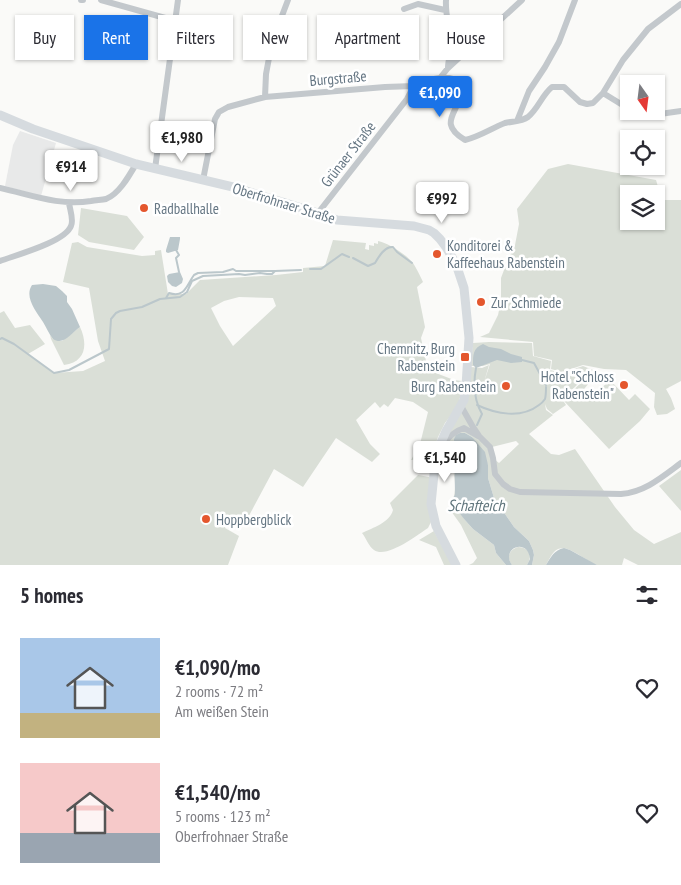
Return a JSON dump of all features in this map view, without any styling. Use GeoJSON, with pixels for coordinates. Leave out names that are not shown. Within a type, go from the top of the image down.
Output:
{"type":"FeatureCollection","features":[{"type":"Feature","properties":{"kind":"main road","name":"Oberfrohnaer Straße"},"geometry":{"type":"LineString","coordinates":[[0,115],[33,129],[136,164],[264,196],[337,220],[414,226],[434,233],[446,246],[456,264],[464,288],[469,338],[464,400],[446,431],[436,454],[431,504],[436,526],[456,565]]}},
{"type":"Feature","properties":{"kind":"street"},"geometry":{"type":"LineString","coordinates":[[101,0],[158,16]]}},
{"type":"Feature","properties":{"kind":"street"},"geometry":{"type":"LineString","coordinates":[[177,15],[178,0]]}},
{"type":"Feature","properties":{"kind":"street"},"geometry":{"type":"LineString","coordinates":[[265,97],[266,74],[272,42],[288,0]]}},
{"type":"Feature","properties":{"kind":"street"},"geometry":{"type":"LineString","coordinates":[[446,0],[445,10],[451,45],[448,68]]}},
{"type":"Feature","properties":{"kind":"street"},"geometry":{"type":"LineString","coordinates":[[440,78],[448,68],[522,0]]}},
{"type":"Feature","properties":{"kind":"street"},"geometry":{"type":"LineString","coordinates":[[517,121],[529,91],[546,67],[559,42],[575,0]]}},
{"type":"Feature","properties":{"kind":"street"},"geometry":{"type":"LineString","coordinates":[[404,9],[418,4],[445,10]]}},
{"type":"Feature","properties":{"kind":"street"},"geometry":{"type":"LineString","coordinates":[[440,78],[456,80],[460,96],[450,121],[456,134],[466,140],[507,122],[523,120],[538,106],[547,91],[552,87],[564,87],[580,102],[593,103],[603,93],[623,60],[648,29],[681,4]]}},
{"type":"Feature","properties":{"kind":"street"},"geometry":{"type":"LineString","coordinates":[[156,169],[171,60]]}},
{"type":"Feature","properties":{"kind":"street","name":"Burgstraße"},"geometry":{"type":"LineString","coordinates":[[203,180],[215,119],[219,112],[228,107],[265,97],[414,86],[440,78]]}},
{"type":"Feature","properties":{"kind":"street","name":"Grünaer Straße"},"geometry":{"type":"LineString","coordinates":[[318,213],[407,99],[414,86]]}},
{"type":"Feature","properties":{"kind":"street"},"geometry":{"type":"LineString","coordinates":[[603,93],[620,103]]}},
{"type":"Feature","properties":{"kind":"street"},"geometry":{"type":"LineString","coordinates":[[665,113],[681,111]]}},
{"type":"Feature","properties":{"kind":"street"},"geometry":{"type":"LineString","coordinates":[[0,188],[46,200],[69,203],[107,199],[120,188],[136,164]]}},
{"type":"Feature","properties":{"kind":"street"},"geometry":{"type":"LineString","coordinates":[[0,260],[57,240],[68,233],[72,223],[69,203]]}},
{"type":"Feature","properties":{"kind":"street"},"geometry":{"type":"LineString","coordinates":[[460,406],[472,427],[490,447],[495,474],[503,484],[510,489],[520,492],[632,493],[645,488],[681,464]]}},
{"type":"Feature","properties":{"kind":"street"},"geometry":{"type":"LineString","coordinates":[[438,449],[457,430],[464,428],[479,436]]}},
{"type":"Feature","properties":{"kind":"shaded area"},"geometry":{"type":"Polygon","coordinates":[[[20,131],[56,143],[41,196],[5,186],[13,145],[20,131]]]}},
{"type":"Feature","properties":{"kind":"shaded area"},"geometry":{"type":"Polygon","coordinates":[[[568,164],[620,173],[620,175],[656,180],[658,185],[620,185],[620,230],[665,230],[665,200],[681,200],[681,381],[666,389],[675,409],[667,414],[657,415],[654,407],[655,393],[626,370],[604,369],[583,365],[562,372],[551,369],[552,360],[534,356],[533,342],[480,337],[489,333],[498,315],[501,301],[501,278],[515,245],[519,224],[517,209],[548,169],[568,164]]]}},
{"type":"Feature","properties":{"kind":"shaded area"},"geometry":{"type":"Polygon","coordinates":[[[81,208],[127,216],[144,237],[134,250],[89,242],[78,235],[81,208]]]}},
{"type":"Feature","properties":{"kind":"shaded area"},"geometry":{"type":"Polygon","coordinates":[[[333,240],[366,243],[365,249],[369,250],[369,245],[374,246],[374,243],[378,244],[378,241],[382,242],[402,253],[416,268],[423,282],[417,287],[425,327],[421,338],[428,370],[454,380],[462,381],[460,401],[445,423],[432,455],[411,460],[420,444],[428,412],[413,402],[395,398],[388,407],[384,404],[380,408],[375,402],[356,420],[370,444],[380,454],[372,462],[336,438],[303,487],[274,469],[244,525],[233,519],[227,521],[225,528],[239,536],[228,565],[0,565],[0,313],[4,311],[15,328],[30,325],[45,344],[28,354],[54,373],[83,371],[105,361],[98,341],[89,288],[63,282],[72,243],[78,242],[87,247],[142,256],[155,255],[155,251],[161,250],[168,294],[186,294],[200,280],[303,272],[303,268],[325,266],[333,240]],[[239,297],[224,301],[211,308],[233,346],[276,306],[273,298],[239,297]]]}},
{"type":"Feature","properties":{"kind":"shaded area"},"geometry":{"type":"Polygon","coordinates":[[[80,327],[84,340],[81,356],[77,360],[64,365],[50,335],[53,339],[62,341],[80,327]]]}},
{"type":"Feature","properties":{"kind":"shaded area"},"geometry":{"type":"Polygon","coordinates":[[[473,343],[532,343],[533,356],[551,361],[550,370],[562,373],[583,366],[593,370],[562,399],[566,405],[553,414],[547,409],[545,404],[546,410],[553,415],[529,434],[551,454],[559,455],[575,449],[615,507],[634,530],[654,544],[681,532],[681,565],[638,565],[624,558],[622,565],[597,565],[573,551],[562,548],[554,552],[546,565],[532,565],[534,555],[529,541],[514,527],[494,498],[488,478],[488,465],[472,437],[465,433],[454,439],[455,487],[449,452],[441,451],[471,367],[482,368],[489,365],[484,382],[490,364],[471,366],[473,343]],[[516,441],[492,447],[494,459],[499,463],[519,444],[516,441]]]}},
{"type":"Feature","properties":{"kind":"shaded area"},"geometry":{"type":"Polygon","coordinates":[[[586,378],[590,382],[584,389],[592,397],[610,380],[629,400],[635,394],[650,409],[640,421],[609,449],[563,400],[586,378]]]}},
{"type":"Feature","properties":{"kind":"shaded area"},"geometry":{"type":"Polygon","coordinates":[[[681,470],[681,511],[659,486],[681,470]]]}},
{"type":"Feature","properties":{"kind":"shaded area"},"geometry":{"type":"Polygon","coordinates":[[[418,475],[429,477],[431,522],[428,528],[394,549],[380,552],[374,550],[362,533],[381,524],[388,518],[393,510],[390,503],[418,475]]]}},
{"type":"Feature","properties":{"kind":"shaded area"},"geometry":{"type":"Polygon","coordinates":[[[456,500],[464,519],[473,529],[494,545],[496,553],[506,565],[469,565],[477,558],[461,525],[451,511],[457,504],[456,501],[453,501],[456,500]]]}},
{"type":"Feature","properties":{"kind":"shaded area"},"geometry":{"type":"Polygon","coordinates":[[[434,531],[452,565],[444,565],[436,547],[419,540],[434,531]]]}},
{"type":"Feature","properties":{"kind":"shaded area"},"geometry":{"type":"Polygon","coordinates":[[[518,547],[527,550],[530,555],[527,565],[512,565],[510,562],[509,554],[518,547]]]}},
{"type":"Feature","properties":{"kind":"water"},"geometry":{"type":"Polygon","coordinates":[[[170,237],[180,237],[180,239],[178,250],[168,253],[166,250],[170,237]]]}},
{"type":"Feature","properties":{"kind":"water"},"geometry":{"type":"Polygon","coordinates":[[[180,272],[183,279],[182,283],[176,287],[172,286],[168,282],[167,276],[180,272]]]}},
{"type":"Feature","properties":{"kind":"water"},"geometry":{"type":"Polygon","coordinates":[[[32,285],[56,286],[67,296],[67,302],[80,327],[64,340],[57,341],[53,339],[30,299],[29,294],[32,285]]]}},
{"type":"Feature","properties":{"kind":"water"},"geometry":{"type":"Polygon","coordinates":[[[483,344],[522,357],[522,362],[511,363],[497,360],[476,368],[473,365],[474,352],[483,344]]]}},
{"type":"Feature","properties":{"kind":"water","name":"Schafteich"},"geometry":{"type":"Polygon","coordinates":[[[460,433],[465,433],[472,437],[485,452],[488,478],[494,498],[514,527],[529,541],[534,555],[532,565],[527,565],[530,559],[525,548],[516,547],[509,554],[512,565],[506,565],[496,553],[494,545],[473,529],[456,508],[456,500],[453,500],[455,494],[454,439],[460,433]]]}},
{"type":"Feature","properties":{"kind":"water"},"geometry":{"type":"Polygon","coordinates":[[[564,548],[597,565],[546,565],[555,552],[564,548]]]}},
{"type":"Feature","properties":{"kind":"waterway"},"geometry":{"type":"LineString","coordinates":[[353,258],[368,266],[375,263],[385,250],[393,247],[412,263]]}},
{"type":"Feature","properties":{"kind":"waterway"},"geometry":{"type":"LineString","coordinates":[[176,250],[179,255],[176,258],[179,272]]}},
{"type":"Feature","properties":{"kind":"waterway"},"geometry":{"type":"LineString","coordinates":[[310,269],[321,269],[342,254],[349,257]]}},
{"type":"Feature","properties":{"kind":"waterway"},"geometry":{"type":"LineString","coordinates":[[166,298],[169,293],[179,294],[185,290],[194,275],[198,273],[223,272],[233,269],[236,271],[275,271]]}},
{"type":"Feature","properties":{"kind":"waterway"},"geometry":{"type":"LineString","coordinates":[[0,339],[2,338],[14,344],[54,373],[69,370],[109,349],[111,319],[120,311],[142,307],[160,299],[180,297],[187,292],[192,281],[203,276],[272,274],[275,271],[301,270]]}},
{"type":"Feature","properties":{"kind":"waterway"},"geometry":{"type":"LineString","coordinates":[[522,360],[534,363],[546,385]]}},
{"type":"Feature","properties":{"kind":"waterway"},"geometry":{"type":"LineString","coordinates":[[476,368],[475,392],[482,414],[477,425]]}},
{"type":"Feature","properties":{"kind":"waterway"},"geometry":{"type":"LineString","coordinates":[[477,405],[500,413],[516,414],[524,412],[543,402],[546,387]]}},
{"type":"Feature","properties":{"kind":"place","name":"Radballhalle"},"geometry":{"type":"Point","coordinates":[144,208]}},
{"type":"Feature","properties":{"kind":"place","name":"Konditorei & Kaffeehaus Rabenstein"},"geometry":{"type":"Point","coordinates":[437,254]}},
{"type":"Feature","properties":{"kind":"place","name":"Zur Schmiede"},"geometry":{"type":"Point","coordinates":[481,302]}},
{"type":"Feature","properties":{"kind":"place","name":"Chemnitz, Burg Rabenstein"},"geometry":{"type":"Point","coordinates":[465,357]}},
{"type":"Feature","properties":{"kind":"place","name":"Hotel \"Schloss Rabenstein\""},"geometry":{"type":"Point","coordinates":[624,385]}},
{"type":"Feature","properties":{"kind":"place","name":"Burg Rabenstein"},"geometry":{"type":"Point","coordinates":[506,386]}},
{"type":"Feature","properties":{"kind":"place","name":"Hoppbergblick"},"geometry":{"type":"Point","coordinates":[206,519]}}]}
